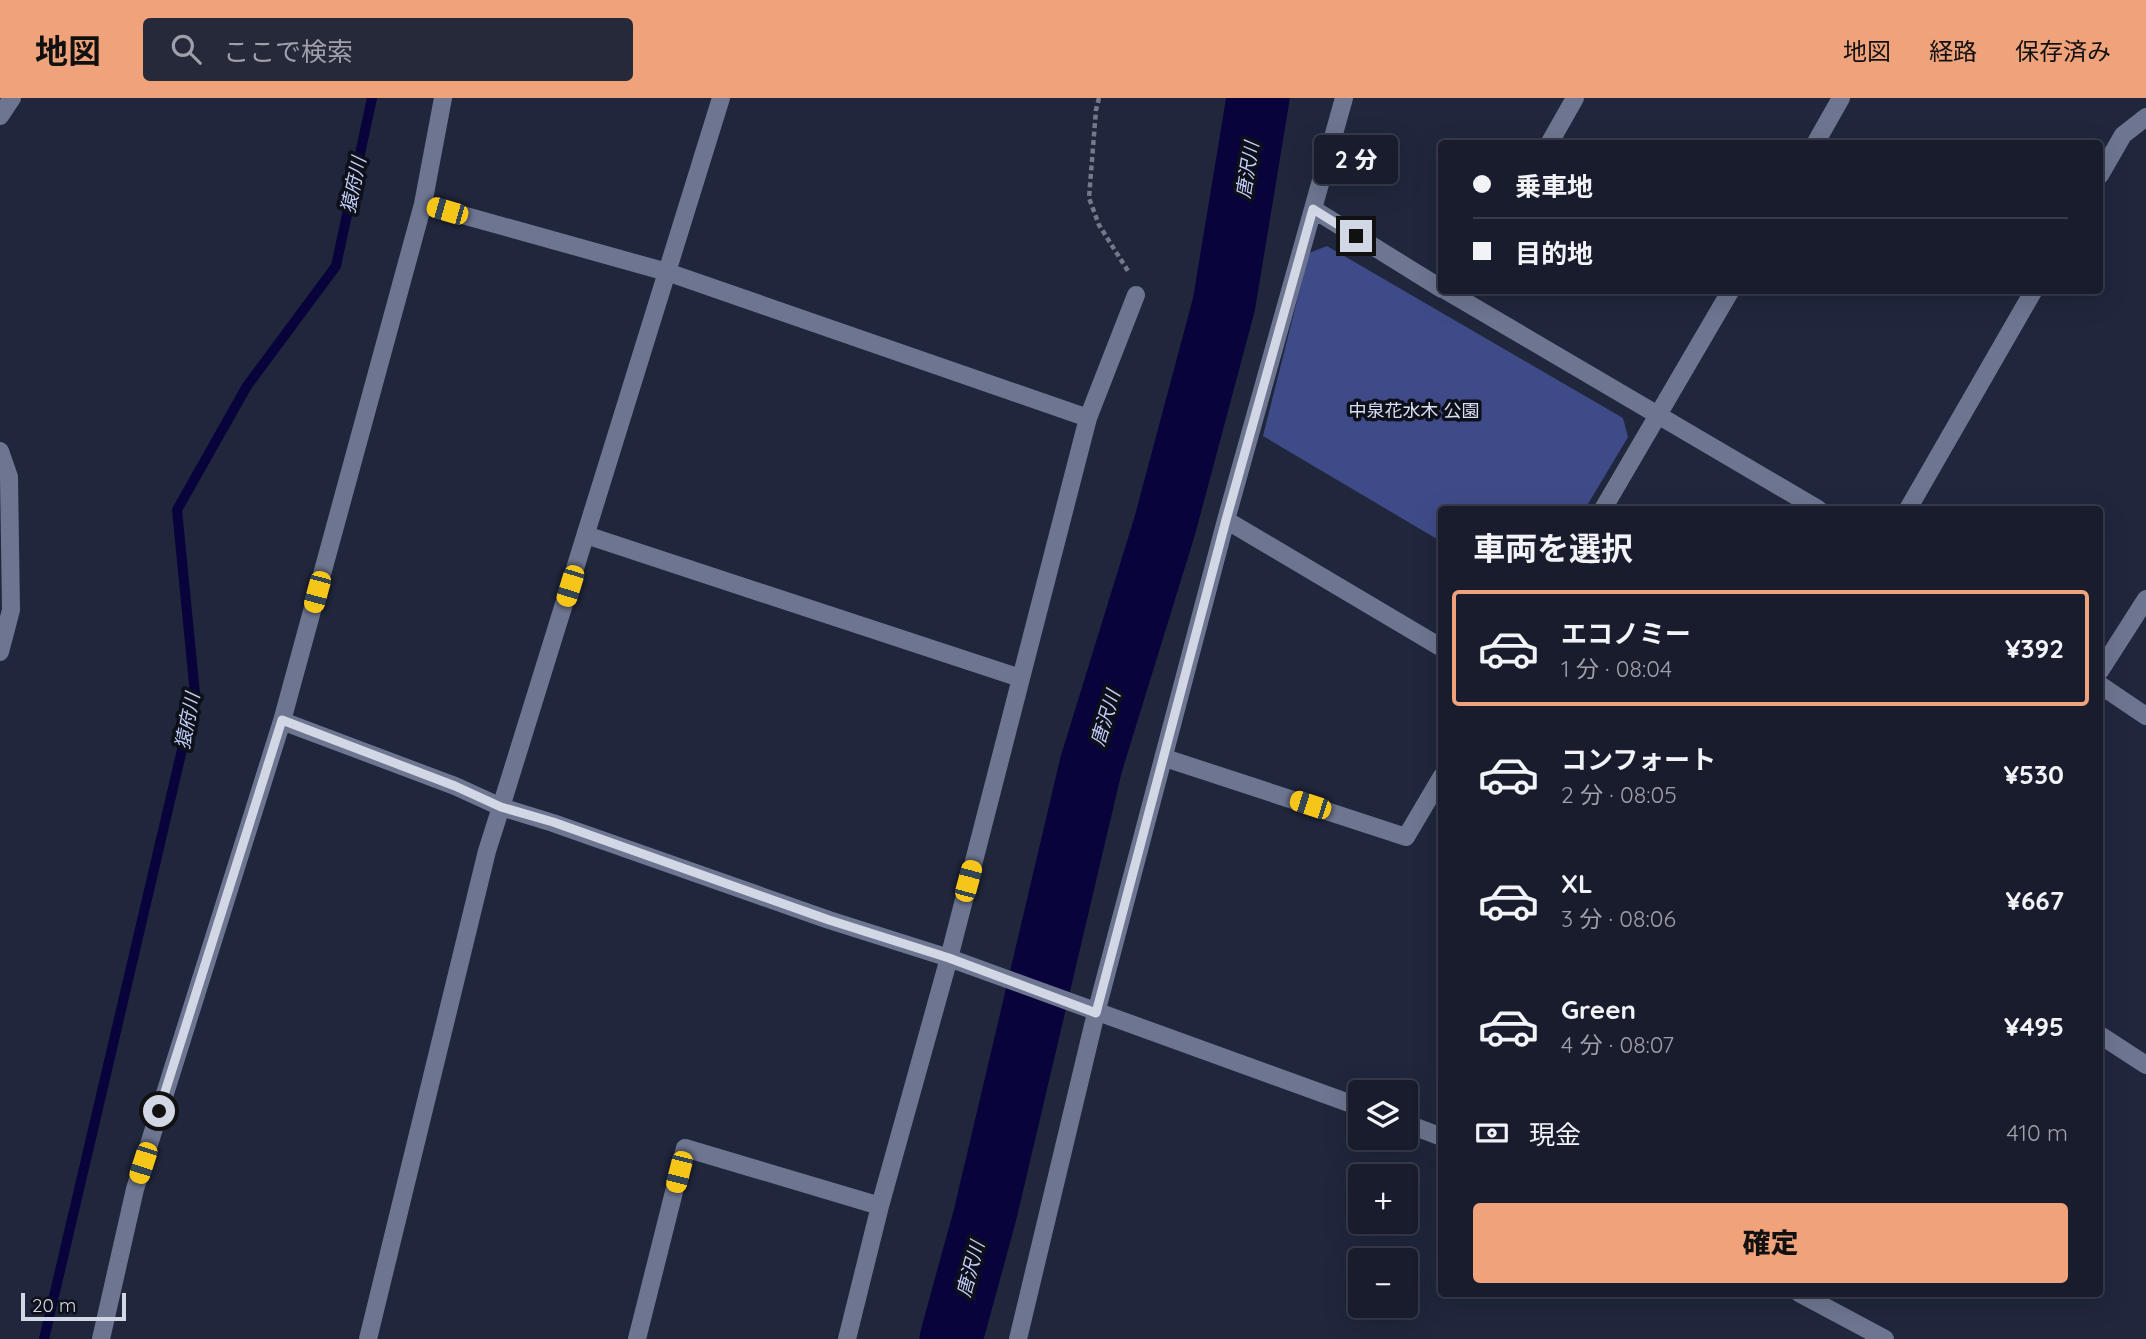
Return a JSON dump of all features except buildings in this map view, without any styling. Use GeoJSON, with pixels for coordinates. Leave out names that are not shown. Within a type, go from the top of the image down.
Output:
{"type":"FeatureCollection","features":[{"type":"Feature","properties":{"kind":"street"},"geometry":{"type":"LineString","coordinates":[[0,116],[12,98]]}},
{"type":"Feature","properties":{"kind":"street"},"geometry":{"type":"LineString","coordinates":[[101,1339],[135,1189],[282,720],[423,204],[443,98]]}},
{"type":"Feature","properties":{"kind":"street"},"geometry":{"type":"LineString","coordinates":[[368,1339],[487,851],[721,98]]}},
{"type":"Feature","properties":{"kind":"street"},"geometry":{"type":"LineString","coordinates":[[1018,1339],[1096,1013],[1226,520],[1344,98]]}},
{"type":"Feature","properties":{"kind":"street"},"geometry":{"type":"LineString","coordinates":[[1551,140],[1574,98]]}},
{"type":"Feature","properties":{"kind":"street"},"geometry":{"type":"LineString","coordinates":[[1817,140],[1841,98]]}},
{"type":"Feature","properties":{"kind":"street"},"geometry":{"type":"LineString","coordinates":[[2103,170],[2123,135],[2146,117]]}},
{"type":"Feature","properties":{"kind":"street"},"geometry":{"type":"LineString","coordinates":[[423,204],[667,272],[1088,418]]}},
{"type":"Feature","properties":{"kind":"street"},"geometry":{"type":"LineString","coordinates":[[1313,209],[1438,283]]}},
{"type":"Feature","properties":{"kind":"street"},"geometry":{"type":"LineString","coordinates":[[1456,294],[1659,418],[1813,506]]}},
{"type":"Feature","properties":{"kind":"street"},"geometry":{"type":"LineString","coordinates":[[1605,506],[1659,418],[1729,294]]}},
{"type":"Feature","properties":{"kind":"street"},"geometry":{"type":"LineString","coordinates":[[1910,506],[2032,294]]}},
{"type":"Feature","properties":{"kind":"street"},"geometry":{"type":"LineString","coordinates":[[847,1339],[880,1206],[949,958],[1088,418],[1136,295]]}},
{"type":"Feature","properties":{"kind":"street"},"geometry":{"type":"LineString","coordinates":[[0,451],[9,477],[11,610],[0,652]]}},
{"type":"Feature","properties":{"kind":"street"},"geometry":{"type":"LineString","coordinates":[[1226,520],[1438,646]]}},
{"type":"Feature","properties":{"kind":"street"},"geometry":{"type":"LineString","coordinates":[[586,535],[1020,678]]}},
{"type":"Feature","properties":{"kind":"street"},"geometry":{"type":"LineString","coordinates":[[2103,666],[2146,599]]}},
{"type":"Feature","properties":{"kind":"street"},"geometry":{"type":"LineString","coordinates":[[2103,687],[2146,716]]}},
{"type":"Feature","properties":{"kind":"street"},"geometry":{"type":"LineString","coordinates":[[282,720],[455,786],[501,807],[553,822],[829,920],[949,958],[1348,1103]]}},
{"type":"Feature","properties":{"kind":"street"},"geometry":{"type":"LineString","coordinates":[[1165,758],[1406,837],[1438,783]]}},
{"type":"Feature","properties":{"kind":"street"},"geometry":{"type":"LineString","coordinates":[[2103,1037],[2146,1065]]}},
{"type":"Feature","properties":{"kind":"street"},"geometry":{"type":"LineString","coordinates":[[1418,1128],[1438,1135]]}},
{"type":"Feature","properties":{"kind":"street"},"geometry":{"type":"LineString","coordinates":[[637,1339],[685,1148],[880,1206]]}},
{"type":"Feature","properties":{"kind":"street"},"geometry":{"type":"LineString","coordinates":[[1806,1297],[1885,1339]]}},
{"type":"Feature","properties":{"kind":"path"},"geometry":{"type":"LineString","coordinates":[[1099,98],[1089,198],[1099,225],[1126,267],[1136,295]]}},
{"type":"Feature","properties":{"kind":"green space","name":"中泉花水木 公園"},"geometry":{"type":"Polygon","coordinates":[[[1327,246],[1623,418],[1628,437],[1587,506],[1438,506],[1438,540],[1263,436],[1309,253],[1327,246]]]}},
{"type":"Feature","properties":{"kind":"waterway","name":"猿府川"},"geometry":{"type":"LineString","coordinates":[[44,1339],[195,694],[177,510],[247,386],[336,266],[372,98]]}},
{"type":"Feature","properties":{"kind":"waterway","name":"唐沢川"},"geometry":{"type":"LineString","coordinates":[[951,1339],[985,1215],[1091,765],[1165,525],[1224,304],[1258,98]]}},
{"type":"Feature","properties":{"kind":"route"},"geometry":{"type":"LineString","coordinates":[[159,1111],[282,720],[455,786],[501,807],[553,822],[829,920],[949,958],[1096,1013],[1226,520],[1313,209],[1356,236]]}}]}
